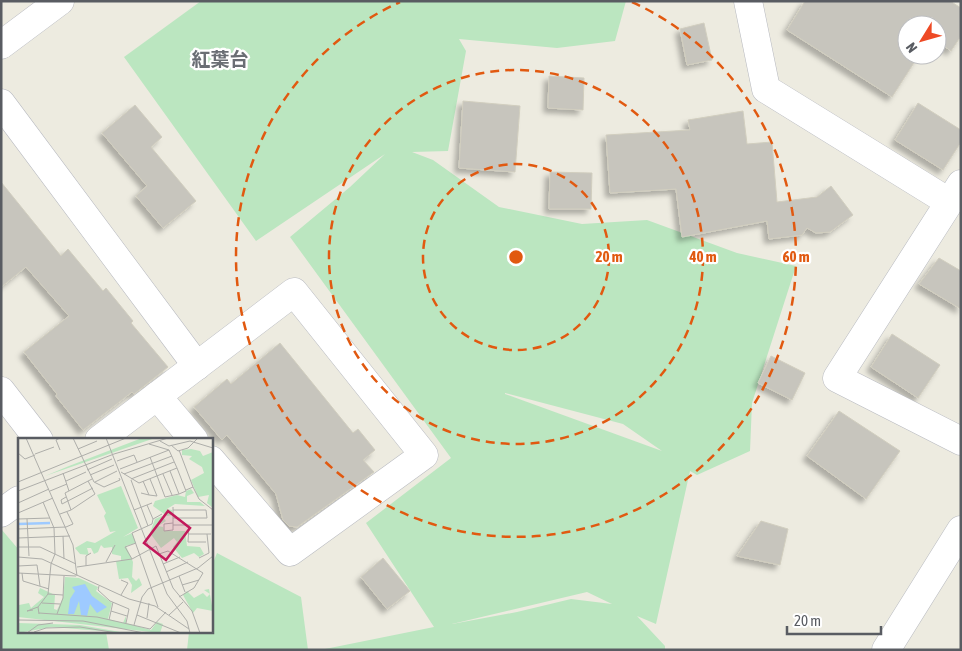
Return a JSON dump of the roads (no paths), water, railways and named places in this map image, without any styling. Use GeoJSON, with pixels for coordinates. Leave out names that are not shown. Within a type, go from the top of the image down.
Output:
{"type":"FeatureCollection","features":[{"type":"Feature","properties":{"kind":"street"},"geometry":{"type":"LineString","coordinates":[[1,45],[60,1]]}},
{"type":"Feature","properties":{"kind":"street"},"geometry":{"type":"LineString","coordinates":[[748,1],[766,89],[955,193],[837,378],[961,442]]}},
{"type":"Feature","properties":{"kind":"street"},"geometry":{"type":"LineString","coordinates":[[1,102],[197,366]]}},
{"type":"Feature","properties":{"kind":"street"},"geometry":{"type":"LineString","coordinates":[[101,438],[294,292],[424,455],[290,552],[212,461]]}},
{"type":"Feature","properties":{"kind":"street"},"geometry":{"type":"LineString","coordinates":[[1,390],[37,438]]}},
{"type":"Feature","properties":{"kind":"street"},"geometry":{"type":"LineString","coordinates":[[157,396],[192,438]]}},
{"type":"Feature","properties":{"kind":"street"},"geometry":{"type":"LineString","coordinates":[[1,513],[18,501]]}},
{"type":"Feature","properties":{"kind":"street"},"geometry":{"type":"LineString","coordinates":[[886,650],[961,530]]}},
{"type":"Feature","properties":{"kind":"district","name":"紅葉台"},"geometry":{"type":"Point","coordinates":[220,59]}}]}
